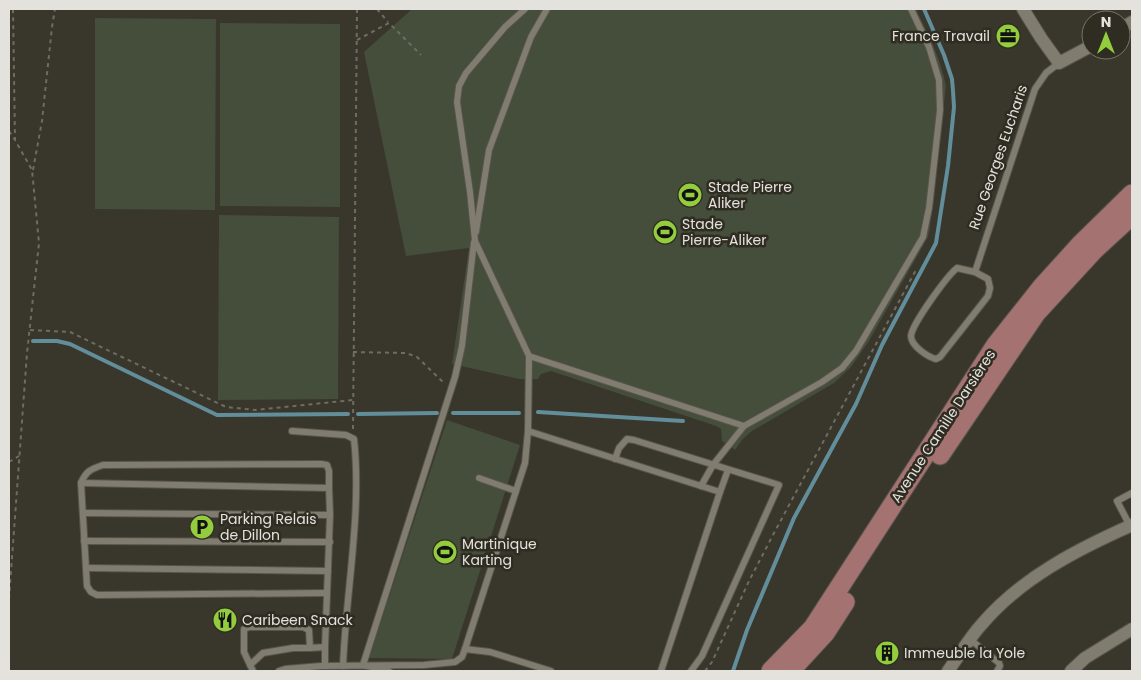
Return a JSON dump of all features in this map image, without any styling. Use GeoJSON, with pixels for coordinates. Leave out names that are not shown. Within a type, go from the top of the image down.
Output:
{"type":"FeatureCollection","features":[{"type":"Feature","properties":{"kind":"main road","name":"Avenue Camille Darsières"},"geometry":{"type":"LineString","coordinates":[[771,671],[813,628],[996,345],[1048,279],[1132,194]]}},
{"type":"Feature","properties":{"kind":"main road","name":"Avenue Camille Darsières"},"geometry":{"type":"LineString","coordinates":[[790,671],[825,633],[947,444],[1036,313],[1094,250],[1132,215]]}},
{"type":"Feature","properties":{"kind":"street"},"geometry":{"type":"LineString","coordinates":[[1023,9],[1059,63],[1081,51]]}},
{"type":"Feature","properties":{"kind":"street"},"geometry":{"type":"LineString","coordinates":[[948,671],[981,624],[1043,571],[1079,549],[1131,525]]}},
{"type":"Feature","properties":{"kind":"street"},"geometry":{"type":"LineString","coordinates":[[1070,671],[1085,658],[1132,629]]}},
{"type":"Feature","properties":{"kind":"lane"},"geometry":{"type":"LineString","coordinates":[[279,671],[325,666],[424,665],[455,662],[462,657],[465,649],[525,463],[528,431],[529,356],[474,240],[470,192],[457,102],[460,86],[466,73],[505,27],[525,9]]}},
{"type":"Feature","properties":{"kind":"lane"},"geometry":{"type":"LineString","coordinates":[[363,665],[451,390],[462,346],[474,240],[489,150],[531,37],[547,9]]}},
{"type":"Feature","properties":{"kind":"lane"},"geometry":{"type":"LineString","coordinates":[[701,486],[713,465],[744,426],[822,382],[842,368],[856,351],[923,237],[929,208],[940,110],[939,80],[929,47],[911,9]]}},
{"type":"Feature","properties":{"kind":"lane","name":"Rue Georges Eucharis"},"geometry":{"type":"LineString","coordinates":[[975,272],[1035,89],[1046,73],[1059,63]]}},
{"type":"Feature","properties":{"kind":"lane"},"geometry":{"type":"LineString","coordinates":[[961,268],[975,272],[988,279],[990,288],[988,296],[940,357],[936,359],[930,357],[913,343],[911,336],[913,330],[932,298],[954,270],[961,268]]}},
{"type":"Feature","properties":{"kind":"lane"},"geometry":{"type":"LineString","coordinates":[[529,356],[744,426]]}},
{"type":"Feature","properties":{"kind":"lane"},"geometry":{"type":"LineString","coordinates":[[292,431],[346,435],[354,439],[356,477],[353,538],[342,666]]}},
{"type":"Feature","properties":{"kind":"lane"},"geometry":{"type":"LineString","coordinates":[[528,431],[720,492]]}},
{"type":"Feature","properties":{"kind":"lane"},"geometry":{"type":"LineString","coordinates":[[615,458],[619,448],[627,439],[778,485],[702,656],[691,671]]}},
{"type":"Feature","properties":{"kind":"lane"},"geometry":{"type":"LineString","coordinates":[[325,666],[328,593],[328,570],[330,542],[329,471],[327,466],[321,464],[102,464],[90,469],[85,474],[81,483],[87,586],[91,592],[97,595],[328,593]]}},
{"type":"Feature","properties":{"kind":"lane"},"geometry":{"type":"LineString","coordinates":[[661,671],[728,470]]}},
{"type":"Feature","properties":{"kind":"lane"},"geometry":{"type":"LineString","coordinates":[[479,478],[516,491]]}},
{"type":"Feature","properties":{"kind":"lane"},"geometry":{"type":"LineString","coordinates":[[81,483],[329,488]]}},
{"type":"Feature","properties":{"kind":"lane"},"geometry":{"type":"LineString","coordinates":[[1131,525],[1117,501],[1132,493]]}},
{"type":"Feature","properties":{"kind":"lane"},"geometry":{"type":"LineString","coordinates":[[83,513],[330,515]]}},
{"type":"Feature","properties":{"kind":"lane"},"geometry":{"type":"LineString","coordinates":[[84,541],[330,542]]}},
{"type":"Feature","properties":{"kind":"lane"},"geometry":{"type":"LineString","coordinates":[[86,568],[328,570]]}},
{"type":"Feature","properties":{"kind":"lane"},"geometry":{"type":"LineString","coordinates":[[253,671],[244,652],[244,628],[306,628],[309,630],[310,648]]}},
{"type":"Feature","properties":{"kind":"lane"},"geometry":{"type":"LineString","coordinates":[[971,640],[999,663],[998,671]]}},
{"type":"Feature","properties":{"kind":"lane"},"geometry":{"type":"LineString","coordinates":[[250,664],[263,653],[293,648],[325,647]]}},
{"type":"Feature","properties":{"kind":"lane"},"geometry":{"type":"LineString","coordinates":[[465,649],[490,652],[551,671]]}},
{"type":"Feature","properties":{"kind":"lane"},"geometry":{"type":"LineString","coordinates":[[363,665],[389,671]]}},
{"type":"Feature","properties":{"kind":"path"},"geometry":{"type":"LineString","coordinates":[[13,9],[15,140]]}},
{"type":"Feature","properties":{"kind":"path"},"geometry":{"type":"LineString","coordinates":[[9,599],[29,330],[39,243],[32,170],[42,121],[55,9]]}},
{"type":"Feature","properties":{"kind":"path"},"geometry":{"type":"LineString","coordinates":[[354,439],[352,400],[356,9]]}},
{"type":"Feature","properties":{"kind":"path"},"geometry":{"type":"LineString","coordinates":[[377,9],[421,55]]}},
{"type":"Feature","properties":{"kind":"path"},"geometry":{"type":"LineString","coordinates":[[357,40],[389,22]]}},
{"type":"Feature","properties":{"kind":"path"},"geometry":{"type":"LineString","coordinates":[[9,131],[32,170]]}},
{"type":"Feature","properties":{"kind":"path"},"geometry":{"type":"LineString","coordinates":[[29,330],[70,332],[226,407],[256,410],[352,400]]}},
{"type":"Feature","properties":{"kind":"path"},"geometry":{"type":"LineString","coordinates":[[353,352],[406,353],[417,357],[451,390]]}},
{"type":"Feature","properties":{"kind":"path"},"geometry":{"type":"LineString","coordinates":[[9,462],[19,456]]}},
{"type":"Feature","properties":{"kind":"green space","name":"Stade Pierre-Aliker"},"geometry":{"type":"Polygon","coordinates":[[[412,9],[916,9],[937,56],[946,86],[930,227],[928,237],[869,341],[851,367],[834,383],[752,431],[735,450],[722,441],[721,429],[716,426],[551,371],[541,374],[538,379],[519,379],[452,364],[469,248],[406,256],[364,52],[412,9]]]}},
{"type":"Feature","properties":{"kind":"green space"},"geometry":{"type":"Polygon","coordinates":[[[95,18],[216,19],[215,210],[95,209],[95,18]]]}},
{"type":"Feature","properties":{"kind":"green space"},"geometry":{"type":"Polygon","coordinates":[[[220,23],[340,24],[340,207],[220,206],[220,23]]]}},
{"type":"Feature","properties":{"kind":"green space"},"geometry":{"type":"Polygon","coordinates":[[[219,215],[339,217],[338,399],[218,400],[219,215]]]}},
{"type":"Feature","properties":{"kind":"green space","name":"Martinique Karting"},"geometry":{"type":"Polygon","coordinates":[[[447,420],[520,445],[452,659],[369,658],[447,420]]]}},
{"type":"Feature","properties":{"kind":"waterway"},"geometry":{"type":"LineString","coordinates":[[733,671],[747,630],[794,518],[856,404],[882,345],[936,243],[948,166],[954,107],[952,79],[924,9]]}},
{"type":"Feature","properties":{"kind":"waterway"},"geometry":{"type":"LineString","coordinates":[[33,341],[57,341],[70,344],[217,415],[348,414]]}},
{"type":"Feature","properties":{"kind":"waterway"},"geometry":{"type":"LineString","coordinates":[[538,412],[683,421]]}},
{"type":"Feature","properties":{"kind":"waterway"},"geometry":{"type":"LineString","coordinates":[[358,414],[437,413]]}},
{"type":"Feature","properties":{"kind":"waterway"},"geometry":{"type":"LineString","coordinates":[[453,413],[519,413]]}},
{"type":"Feature","properties":{"kind":"place","name":"France Travail"},"geometry":{"type":"Point","coordinates":[1008,36]}},
{"type":"Feature","properties":{"kind":"place","name":"Stade Pierre Aliker"},"geometry":{"type":"Point","coordinates":[690,195]}},
{"type":"Feature","properties":{"kind":"place","name":"Stade Pierre-Aliker"},"geometry":{"type":"Point","coordinates":[665,232]}},
{"type":"Feature","properties":{"kind":"place","name":"Parking Relais de Dillon"},"geometry":{"type":"Point","coordinates":[202,527]}},
{"type":"Feature","properties":{"kind":"place","name":"Martinique Karting"},"geometry":{"type":"Point","coordinates":[445,552]}},
{"type":"Feature","properties":{"kind":"place","name":"Caribeen Snack"},"geometry":{"type":"Point","coordinates":[225,620]}},
{"type":"Feature","properties":{"kind":"place","name":"Immeuble la Yole"},"geometry":{"type":"Point","coordinates":[887,653]}}]}
